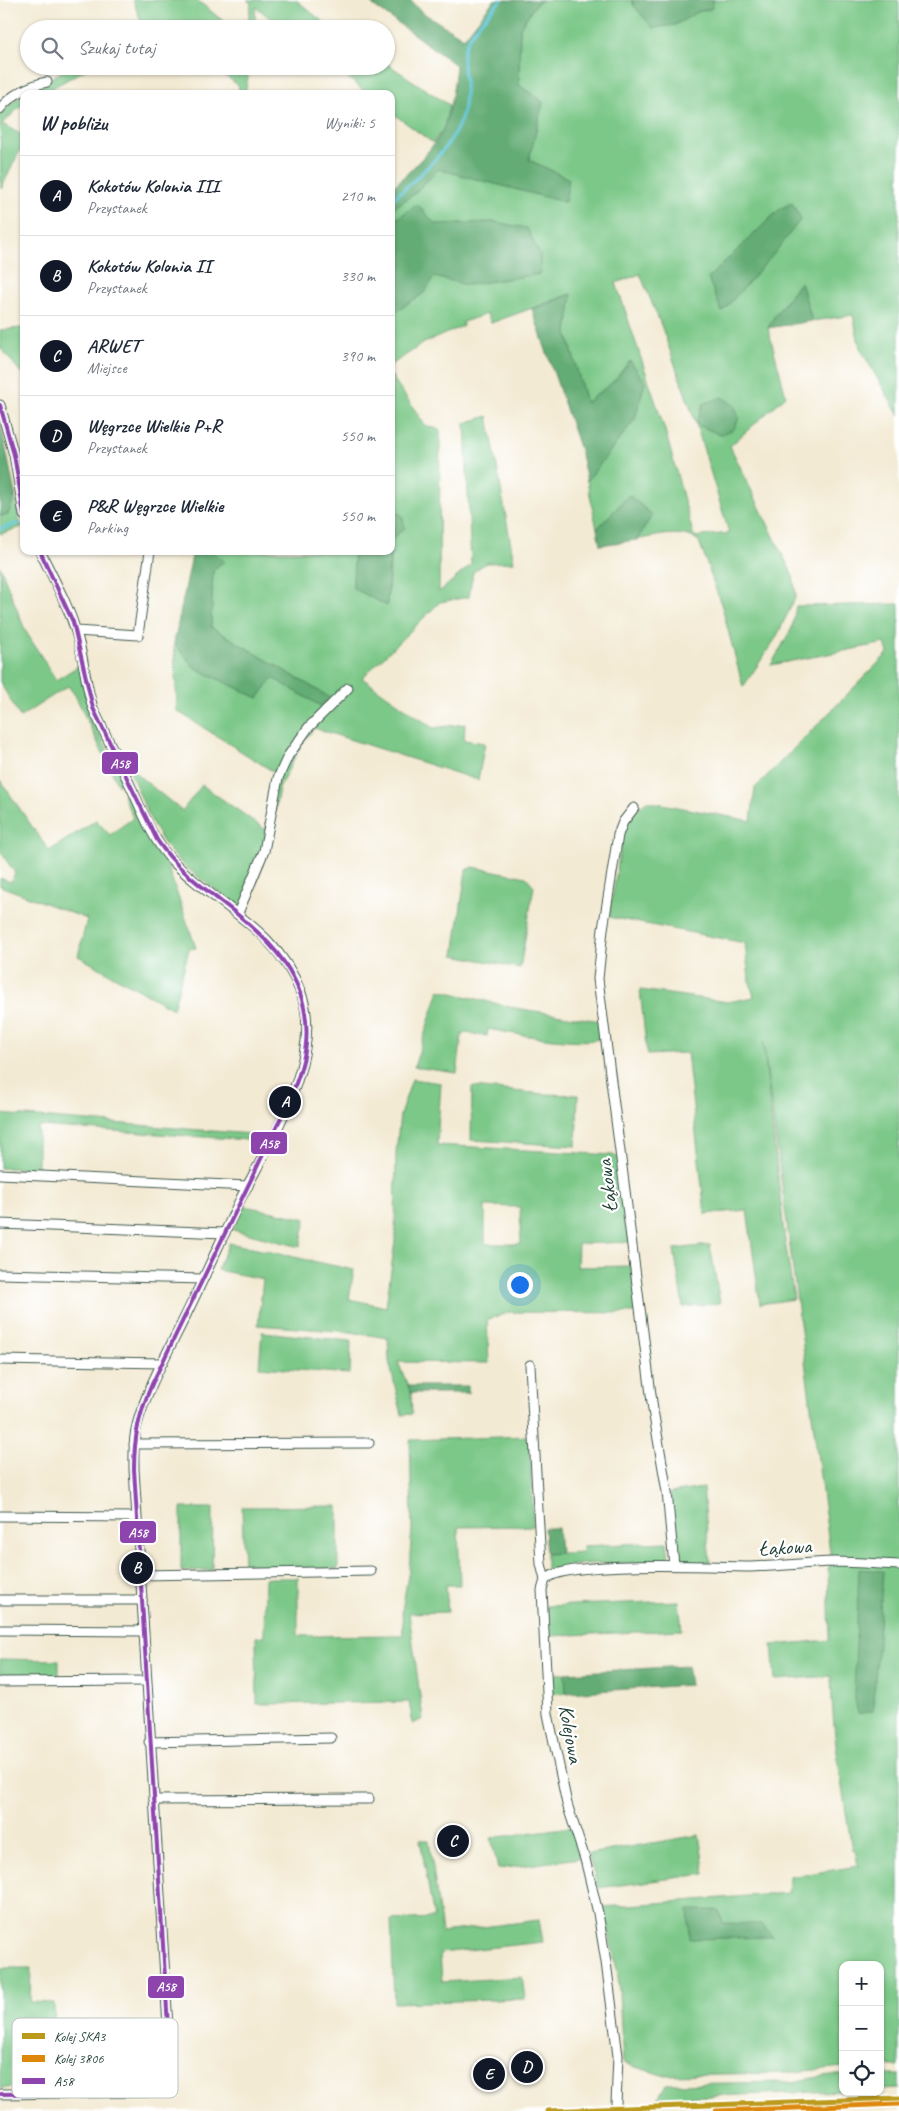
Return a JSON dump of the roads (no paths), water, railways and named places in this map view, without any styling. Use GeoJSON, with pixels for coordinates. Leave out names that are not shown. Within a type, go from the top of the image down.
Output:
{"type":"FeatureCollection","features":[{"type":"Feature","properties":{"kind":"street"},"geometry":{"type":"LineString","coordinates":[[26,90],[47,82]]}},
{"type":"Feature","properties":{"kind":"street"},"geometry":{"type":"LineString","coordinates":[[0,109],[20,93]]}},
{"type":"Feature","properties":{"kind":"street"},"geometry":{"type":"LineString","coordinates":[[0,404],[14,455],[20,492]]}},
{"type":"Feature","properties":{"kind":"street"},"geometry":{"type":"LineString","coordinates":[[42,555],[76,631],[84,660],[92,708],[156,840],[172,860],[238,913],[271,943],[301,993],[306,1016],[306,1045],[297,1077],[282,1117],[162,1363],[136,1427],[134,1444],[136,1517],[167,2018]]}},
{"type":"Feature","properties":{"kind":"street"},"geometry":{"type":"LineString","coordinates":[[76,631],[138,635],[149,555]]}},
{"type":"Feature","properties":{"kind":"street"},"geometry":{"type":"LineString","coordinates":[[238,913],[264,852],[278,778],[288,756],[308,728],[348,688]]}},
{"type":"Feature","properties":{"kind":"street","name":"Łąkowa"},"geometry":{"type":"LineString","coordinates":[[634,808],[623,822],[618,835],[603,929],[598,979],[652,1410],[667,1492],[674,1565]]}},
{"type":"Feature","properties":{"kind":"street"},"geometry":{"type":"LineString","coordinates":[[0,1174],[248,1186]]}},
{"type":"Feature","properties":{"kind":"street"},"geometry":{"type":"LineString","coordinates":[[0,1224],[225,1232]]}},
{"type":"Feature","properties":{"kind":"street"},"geometry":{"type":"LineString","coordinates":[[0,1274],[203,1279]]}},
{"type":"Feature","properties":{"kind":"street"},"geometry":{"type":"LineString","coordinates":[[0,1360],[162,1363]]}},
{"type":"Feature","properties":{"kind":"street","name":"Kolejowa"},"geometry":{"type":"LineString","coordinates":[[530,1365],[541,1564],[545,1580],[542,1590],[548,1714],[567,1804],[585,1859],[600,1923],[618,2056],[616,2104]]}},
{"type":"Feature","properties":{"kind":"street"},"geometry":{"type":"LineString","coordinates":[[134,1444],[369,1443]]}},
{"type":"Feature","properties":{"kind":"street"},"geometry":{"type":"LineString","coordinates":[[0,1516],[136,1517]]}},
{"type":"Feature","properties":{"kind":"street","name":"Łąkowa"},"geometry":{"type":"LineString","coordinates":[[545,1580],[555,1573],[573,1570],[674,1565],[749,1567],[843,1562],[899,1565]]}},
{"type":"Feature","properties":{"kind":"street"},"geometry":{"type":"LineString","coordinates":[[141,1575],[371,1572]]}},
{"type":"Feature","properties":{"kind":"street"},"geometry":{"type":"LineString","coordinates":[[0,1600],[142,1600]]}},
{"type":"Feature","properties":{"kind":"street"},"geometry":{"type":"LineString","coordinates":[[0,1630],[143,1630]]}},
{"type":"Feature","properties":{"kind":"street"},"geometry":{"type":"LineString","coordinates":[[0,1682],[146,1681]]}},
{"type":"Feature","properties":{"kind":"street"},"geometry":{"type":"LineString","coordinates":[[149,1742],[330,1738]]}},
{"type":"Feature","properties":{"kind":"street"},"geometry":{"type":"LineString","coordinates":[[154,1800],[369,1799]]}},
{"type":"Feature","properties":{"kind":"waterway"},"geometry":{"type":"LineString","coordinates":[[395,197],[429,166],[454,135],[461,120],[464,104],[464,49],[475,29],[501,0]]}},
{"type":"Feature","properties":{"kind":"waterway"},"geometry":{"type":"LineString","coordinates":[[0,529],[19,523]]}},
{"type":"Feature","properties":{"kind":"rail line","name":"SKA3"},"geometry":{"type":"LineString","coordinates":[[547,2111],[899,2098]]}},
{"type":"Feature","properties":{"kind":"rail line","name":"3806"},"geometry":{"type":"LineString","coordinates":[[716,2111],[899,2104]]}},
{"type":"Feature","properties":{"kind":"place","name":"Kokotów Kolonia III"},"geometry":{"type":"Point","coordinates":[285,1102]}},
{"type":"Feature","properties":{"kind":"place","name":"Kokotów Kolonia II"},"geometry":{"type":"Point","coordinates":[137,1568]}},
{"type":"Feature","properties":{"kind":"place","name":"ARWET"},"geometry":{"type":"Point","coordinates":[453,1841]}},
{"type":"Feature","properties":{"kind":"place","name":"Węgrzce Wielkie P+R"},"geometry":{"type":"Point","coordinates":[527,2067]}},
{"type":"Feature","properties":{"kind":"place","name":"P&R Węgrzce Wielkie"},"geometry":{"type":"Point","coordinates":[489,2074]}}]}
